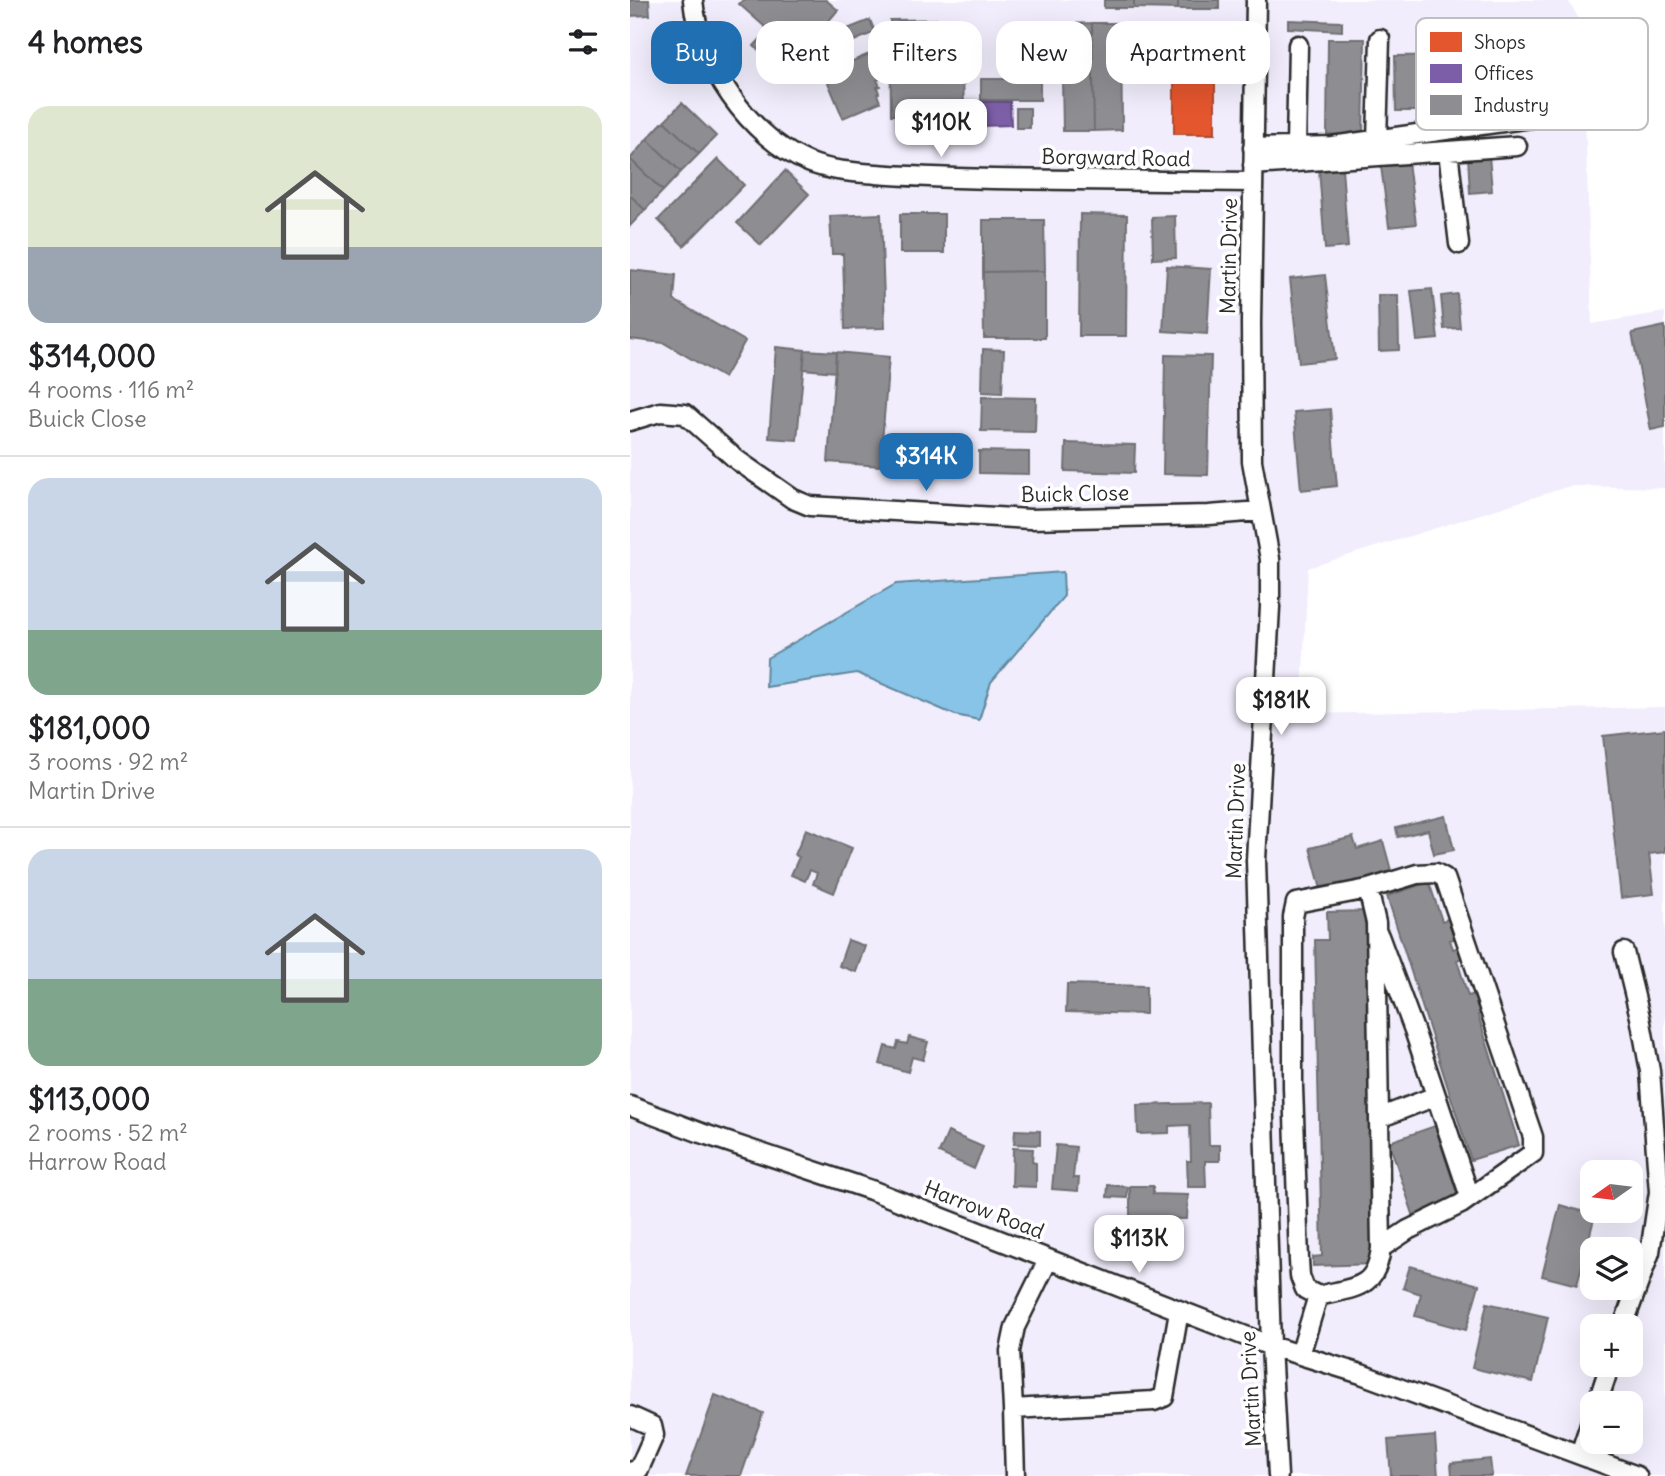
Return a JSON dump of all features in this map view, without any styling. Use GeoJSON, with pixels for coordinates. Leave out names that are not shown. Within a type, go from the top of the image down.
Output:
{"type":"FeatureCollection","features":[{"type":"Feature","properties":{"kind":"street","name":"Borgward Road"},"geometry":{"type":"LineString","coordinates":[[693,0],[700,32],[727,91],[750,121],[780,146],[809,162],[838,170],[928,178],[1253,165]]}},
{"type":"Feature","properties":{"kind":"street","name":"Martin Drive"},"geometry":{"type":"LineString","coordinates":[[1256,0],[1251,323],[1252,461],[1270,559],[1270,607],[1256,866],[1270,1346],[1278,1476]]}},
{"type":"Feature","properties":{"kind":"street"},"geometry":{"type":"LineString","coordinates":[[1377,140],[1380,39]]}},
{"type":"Feature","properties":{"kind":"street"},"geometry":{"type":"LineString","coordinates":[[1296,147],[1298,46]]}},
{"type":"Feature","properties":{"kind":"street"},"geometry":{"type":"LineString","coordinates":[[1253,165],[1296,147],[1377,140],[1447,130]]}},
{"type":"Feature","properties":{"kind":"street"},"geometry":{"type":"LineString","coordinates":[[1253,165],[1517,146]]}},
{"type":"Feature","properties":{"kind":"street"},"geometry":{"type":"LineString","coordinates":[[1448,151],[1459,243]]}},
{"type":"Feature","properties":{"kind":"street","name":"Buick Close"},"geometry":{"type":"LineString","coordinates":[[630,421],[660,412],[685,414],[737,460],[793,499],[810,506],[1030,519],[1209,515],[1260,511]]}},
{"type":"Feature","properties":{"kind":"street"},"geometry":{"type":"LineString","coordinates":[[1376,923],[1381,1248],[1378,1268],[1367,1282],[1318,1296],[1304,1289],[1299,1260],[1293,1087],[1293,908],[1296,903],[1368,889],[1417,874],[1436,873],[1445,878],[1533,1137],[1533,1153],[1461,1204],[1408,1230],[1381,1248]]}},
{"type":"Feature","properties":{"kind":"street"},"geometry":{"type":"LineString","coordinates":[[1368,889],[1376,923],[1470,1197]]}},
{"type":"Feature","properties":{"kind":"street"},"geometry":{"type":"LineString","coordinates":[[1623,952],[1640,1017],[1650,1071],[1659,1192],[1650,1252],[1627,1314]]}},
{"type":"Feature","properties":{"kind":"street"},"geometry":{"type":"LineString","coordinates":[[1379,1118],[1436,1096]]}},
{"type":"Feature","properties":{"kind":"street","name":"Harrow Road"},"geometry":{"type":"LineString","coordinates":[[630,1106],[870,1190],[1270,1346],[1361,1374],[1637,1476]]}},
{"type":"Feature","properties":{"kind":"street"},"geometry":{"type":"LineString","coordinates":[[1015,1476],[1010,1352],[1015,1326],[1048,1260]]}},
{"type":"Feature","properties":{"kind":"street"},"geometry":{"type":"LineString","coordinates":[[1300,1356],[1318,1296]]}},
{"type":"Feature","properties":{"kind":"street"},"geometry":{"type":"LineString","coordinates":[[1013,1409],[1154,1401],[1164,1397],[1179,1311]]}},
{"type":"Feature","properties":{"kind":"street"},"geometry":{"type":"LineString","coordinates":[[630,1416],[652,1426],[654,1435],[639,1469],[630,1472]]}},
{"type":"Feature","properties":{"kind":"shaded area"},"geometry":{"type":"Polygon","coordinates":[[[630,0],[1568,0],[1578,18],[1416,18],[1416,130],[1586,130],[1592,324],[1665,312],[1665,488],[1570,486],[1308,568],[1301,714],[1665,707],[1665,1476],[630,1476],[630,0]]]}},
{"type":"Feature","properties":{"kind":"water"},"geometry":{"type":"Polygon","coordinates":[[[1063,572],[1064,596],[991,682],[979,720],[955,715],[857,673],[766,687],[767,658],[896,584],[1063,572]]]}},
{"type":"Feature","properties":{"kind":"building: Shops"},"geometry":{"type":"Polygon","coordinates":[[[1174,84],[1215,84],[1215,134],[1174,134],[1174,84]]]}},
{"type":"Feature","properties":{"kind":"building: Offices"},"geometry":{"type":"Polygon","coordinates":[[[981,102],[1010,102],[1011,125],[981,126],[981,102]]]}},
{"type":"Feature","properties":{"kind":"building: Industry"},"geometry":{"type":"Polygon","coordinates":[[[630,0],[649,0],[650,15],[630,16],[630,0]]]}},
{"type":"Feature","properties":{"kind":"building: Industry"},"geometry":{"type":"Polygon","coordinates":[[[743,0],[826,0],[838,10],[828,21],[758,21],[739,4],[743,0]]]}},
{"type":"Feature","properties":{"kind":"building: Industry"},"geometry":{"type":"Polygon","coordinates":[[[1104,0],[1134,0],[1134,8],[1104,8],[1104,0]]]}},
{"type":"Feature","properties":{"kind":"building: Industry"},"geometry":{"type":"Polygon","coordinates":[[[1134,0],[1178,0],[1178,9],[1134,8],[1134,0]]]}},
{"type":"Feature","properties":{"kind":"building: Industry"},"geometry":{"type":"Polygon","coordinates":[[[1178,0],[1219,0],[1219,9],[1178,9],[1178,0]]]}},
{"type":"Feature","properties":{"kind":"building: Industry"},"geometry":{"type":"Polygon","coordinates":[[[962,19],[962,21],[890,21],[962,19]]]}},
{"type":"Feature","properties":{"kind":"building: Industry"},"geometry":{"type":"Polygon","coordinates":[[[870,20],[870,21],[868,21],[868,35],[854,41],[854,26],[870,20]]]}},
{"type":"Feature","properties":{"kind":"building: Industry"},"geometry":{"type":"Polygon","coordinates":[[[1288,20],[1342,22],[1342,31],[1288,28],[1288,20]]]}},
{"type":"Feature","properties":{"kind":"building: Industry"},"geometry":{"type":"Polygon","coordinates":[[[1092,23],[1106,23],[1106,84],[1122,84],[1122,130],[1094,131],[1092,23]]]}},
{"type":"Feature","properties":{"kind":"building: Industry"},"geometry":{"type":"Polygon","coordinates":[[[1092,23],[1094,131],[1063,131],[1062,84],[1092,84],[1092,23]]]}},
{"type":"Feature","properties":{"kind":"building: Industry"},"geometry":{"type":"Polygon","coordinates":[[[1328,39],[1365,39],[1363,135],[1327,134],[1328,39]]]}},
{"type":"Feature","properties":{"kind":"building: Industry"},"geometry":{"type":"Polygon","coordinates":[[[868,54],[868,84],[879,84],[877,94],[880,102],[843,118],[829,84],[854,84],[854,60],[868,54]]]}},
{"type":"Feature","properties":{"kind":"building: Industry"},"geometry":{"type":"Polygon","coordinates":[[[1395,56],[1416,56],[1416,111],[1396,111],[1395,56]]]}},
{"type":"Feature","properties":{"kind":"building: Industry"},"geometry":{"type":"Polygon","coordinates":[[[982,79],[996,79],[996,84],[1040,84],[1040,100],[981,100],[982,79]]]}},
{"type":"Feature","properties":{"kind":"building: Industry"},"geometry":{"type":"Polygon","coordinates":[[[891,84],[963,84],[964,114],[891,115],[891,84]]]}},
{"type":"Feature","properties":{"kind":"building: Industry"},"geometry":{"type":"Polygon","coordinates":[[[682,103],[716,136],[699,154],[664,121],[682,103]]]}},
{"type":"Feature","properties":{"kind":"building: Industry"},"geometry":{"type":"Polygon","coordinates":[[[1016,108],[1030,108],[1030,128],[1016,128],[1016,108]]]}},
{"type":"Feature","properties":{"kind":"building: Industry"},"geometry":{"type":"Polygon","coordinates":[[[664,121],[699,154],[681,172],[647,139],[664,121]]]}},
{"type":"Feature","properties":{"kind":"building: Industry"},"geometry":{"type":"Polygon","coordinates":[[[647,139],[681,172],[663,191],[630,159],[647,139]]]}},
{"type":"Feature","properties":{"kind":"building: Industry"},"geometry":{"type":"Polygon","coordinates":[[[1489,155],[1492,191],[1470,193],[1468,156],[1489,155]]]}},
{"type":"Feature","properties":{"kind":"building: Industry"},"geometry":{"type":"Polygon","coordinates":[[[630,159],[663,191],[645,210],[630,195],[630,159]]]}},
{"type":"Feature","properties":{"kind":"building: Industry"},"geometry":{"type":"Polygon","coordinates":[[[718,159],[744,185],[684,246],[658,220],[718,159]]]}},
{"type":"Feature","properties":{"kind":"building: Industry"},"geometry":{"type":"Polygon","coordinates":[[[1408,162],[1416,224],[1389,227],[1381,166],[1408,162]]]}},
{"type":"Feature","properties":{"kind":"building: Industry"},"geometry":{"type":"Polygon","coordinates":[[[1342,168],[1348,247],[1325,249],[1319,169],[1342,168]]]}},
{"type":"Feature","properties":{"kind":"building: Industry"},"geometry":{"type":"Polygon","coordinates":[[[785,171],[809,194],[761,245],[737,223],[785,171]]]}},
{"type":"Feature","properties":{"kind":"building: Industry"},"geometry":{"type":"Polygon","coordinates":[[[630,195],[645,210],[630,226],[630,195]]]}},
{"type":"Feature","properties":{"kind":"building: Industry"},"geometry":{"type":"Polygon","coordinates":[[[881,214],[885,328],[845,329],[843,254],[832,254],[830,216],[881,214]]]}},
{"type":"Feature","properties":{"kind":"building: Industry"},"geometry":{"type":"Polygon","coordinates":[[[900,214],[944,214],[944,253],[900,253],[900,214]]]}},
{"type":"Feature","properties":{"kind":"building: Industry"},"geometry":{"type":"Polygon","coordinates":[[[1080,214],[1127,215],[1126,336],[1079,336],[1080,214]]]}},
{"type":"Feature","properties":{"kind":"building: Industry"},"geometry":{"type":"Polygon","coordinates":[[[1175,216],[1176,258],[1153,259],[1152,217],[1175,216]]]}},
{"type":"Feature","properties":{"kind":"building: Industry"},"geometry":{"type":"Polygon","coordinates":[[[983,220],[1044,220],[1045,271],[983,272],[983,220]]]}},
{"type":"Feature","properties":{"kind":"building: Industry"},"geometry":{"type":"Polygon","coordinates":[[[1167,266],[1211,269],[1207,334],[1163,331],[1167,266]]]}},
{"type":"Feature","properties":{"kind":"building: Industry"},"geometry":{"type":"Polygon","coordinates":[[[630,270],[676,275],[674,300],[745,341],[724,378],[664,343],[630,339],[630,270]]]}},
{"type":"Feature","properties":{"kind":"building: Industry"},"geometry":{"type":"Polygon","coordinates":[[[1045,271],[1045,338],[984,338],[983,272],[1045,271]]]}},
{"type":"Feature","properties":{"kind":"building: Industry"},"geometry":{"type":"Polygon","coordinates":[[[1325,275],[1335,359],[1299,363],[1290,279],[1325,275]]]}},
{"type":"Feature","properties":{"kind":"building: Industry"},"geometry":{"type":"Polygon","coordinates":[[[1432,289],[1438,339],[1417,341],[1411,291],[1432,289]]]}},
{"type":"Feature","properties":{"kind":"building: Industry"},"geometry":{"type":"Polygon","coordinates":[[[1457,294],[1460,328],[1444,329],[1441,296],[1457,294]]]}},
{"type":"Feature","properties":{"kind":"building: Industry"},"geometry":{"type":"Polygon","coordinates":[[[1378,295],[1398,295],[1399,350],[1379,351],[1378,295]]]}},
{"type":"Feature","properties":{"kind":"building: Industry"},"geometry":{"type":"Polygon","coordinates":[[[1665,326],[1665,427],[1651,430],[1632,333],[1665,326]]]}},
{"type":"Feature","properties":{"kind":"building: Industry"},"geometry":{"type":"Polygon","coordinates":[[[776,347],[805,350],[797,440],[769,438],[776,347]]]}},
{"type":"Feature","properties":{"kind":"building: Industry"},"geometry":{"type":"Polygon","coordinates":[[[983,349],[1004,350],[1002,393],[982,392],[983,349]]]}},
{"type":"Feature","properties":{"kind":"building: Industry"},"geometry":{"type":"Polygon","coordinates":[[[805,350],[836,352],[835,372],[803,369],[805,350]]]}},
{"type":"Feature","properties":{"kind":"building: Industry"},"geometry":{"type":"Polygon","coordinates":[[[836,352],[889,357],[880,466],[828,462],[836,352]]]}},
{"type":"Feature","properties":{"kind":"building: Industry"},"geometry":{"type":"Polygon","coordinates":[[[1165,355],[1211,356],[1208,475],[1163,474],[1165,355]]]}},
{"type":"Feature","properties":{"kind":"building: Industry"},"geometry":{"type":"Polygon","coordinates":[[[982,397],[1036,398],[1035,432],[981,431],[982,397]]]}},
{"type":"Feature","properties":{"kind":"building: Industry"},"geometry":{"type":"Polygon","coordinates":[[[1330,409],[1337,486],[1301,490],[1294,412],[1330,409]]]}},
{"type":"Feature","properties":{"kind":"building: Industry"},"geometry":{"type":"Polygon","coordinates":[[[1066,443],[1135,445],[1134,473],[1065,471],[1066,443]]]}},
{"type":"Feature","properties":{"kind":"building: Industry"},"geometry":{"type":"Polygon","coordinates":[[[979,451],[1029,452],[1029,474],[979,473],[979,451]]]}},
{"type":"Feature","properties":{"kind":"building: Industry"},"geometry":{"type":"Polygon","coordinates":[[[1665,729],[1665,852],[1649,854],[1654,894],[1621,898],[1603,736],[1665,729]]]}},
{"type":"Feature","properties":{"kind":"building: Industry"},"geometry":{"type":"Polygon","coordinates":[[[1446,816],[1454,850],[1434,854],[1428,830],[1398,837],[1396,828],[1446,816]]]}},
{"type":"Feature","properties":{"kind":"building: Industry"},"geometry":{"type":"Polygon","coordinates":[[[806,829],[852,848],[834,893],[813,884],[817,873],[810,870],[805,881],[791,875],[799,857],[795,855],[806,829]]]}},
{"type":"Feature","properties":{"kind":"building: Industry"},"geometry":{"type":"Polygon","coordinates":[[[1353,837],[1357,849],[1383,841],[1392,874],[1322,893],[1310,848],[1353,837]]]}},
{"type":"Feature","properties":{"kind":"building: Industry"},"geometry":{"type":"Polygon","coordinates":[[[1429,882],[1442,921],[1453,917],[1460,937],[1450,940],[1453,949],[1463,946],[1467,956],[1457,960],[1468,996],[1480,993],[1486,1012],[1478,1015],[1519,1145],[1471,1160],[1387,896],[1429,882]]]}},
{"type":"Feature","properties":{"kind":"building: Industry"},"geometry":{"type":"Polygon","coordinates":[[[1368,911],[1375,1264],[1313,1266],[1313,1257],[1322,1256],[1315,940],[1328,940],[1327,912],[1368,911]]]}},
{"type":"Feature","properties":{"kind":"building: Industry"},"geometry":{"type":"Polygon","coordinates":[[[848,940],[865,946],[856,972],[839,966],[848,940]]]}},
{"type":"Feature","properties":{"kind":"building: Industry"},"geometry":{"type":"Polygon","coordinates":[[[1067,984],[1146,986],[1146,1014],[1066,1012],[1067,984]]]}},
{"type":"Feature","properties":{"kind":"building: Industry"},"geometry":{"type":"Polygon","coordinates":[[[909,1037],[928,1042],[923,1060],[912,1057],[908,1072],[880,1064],[885,1046],[896,1049],[898,1042],[907,1044],[909,1037]]]}},
{"type":"Feature","properties":{"kind":"building: Industry"},"geometry":{"type":"Polygon","coordinates":[[[1208,1103],[1209,1145],[1220,1145],[1220,1161],[1205,1161],[1206,1187],[1188,1187],[1187,1161],[1191,1161],[1190,1125],[1169,1126],[1169,1133],[1138,1134],[1137,1105],[1208,1103]]]}},
{"type":"Feature","properties":{"kind":"building: Industry"},"geometry":{"type":"Polygon","coordinates":[[[1435,1126],[1460,1203],[1414,1217],[1389,1142],[1435,1126]]]}},
{"type":"Feature","properties":{"kind":"building: Industry"},"geometry":{"type":"Polygon","coordinates":[[[1015,1130],[1040,1131],[1040,1145],[1014,1144],[1015,1130]]]}},
{"type":"Feature","properties":{"kind":"building: Industry"},"geometry":{"type":"Polygon","coordinates":[[[948,1132],[983,1147],[974,1169],[939,1153],[948,1132]]]}},
{"type":"Feature","properties":{"kind":"building: Industry"},"geometry":{"type":"Polygon","coordinates":[[[1056,1145],[1076,1147],[1073,1178],[1079,1178],[1078,1191],[1052,1189],[1056,1145]]]}},
{"type":"Feature","properties":{"kind":"building: Industry"},"geometry":{"type":"Polygon","coordinates":[[[1013,1148],[1033,1149],[1036,1187],[1012,1186],[1013,1148]]]}},
{"type":"Feature","properties":{"kind":"building: Industry"},"geometry":{"type":"Polygon","coordinates":[[[1108,1185],[1128,1187],[1127,1198],[1107,1197],[1108,1185]]]}},
{"type":"Feature","properties":{"kind":"building: Industry"},"geometry":{"type":"Polygon","coordinates":[[[1130,1186],[1153,1186],[1153,1194],[1188,1195],[1187,1219],[1130,1218],[1130,1186]]]}},
{"type":"Feature","properties":{"kind":"building: Industry"},"geometry":{"type":"Polygon","coordinates":[[[1560,1205],[1580,1211],[1580,1223],[1593,1223],[1589,1237],[1580,1237],[1580,1273],[1577,1285],[1542,1276],[1560,1205]]]}},
{"type":"Feature","properties":{"kind":"building: Industry"},"geometry":{"type":"Polygon","coordinates":[[[1410,1266],[1479,1285],[1466,1330],[1415,1316],[1421,1294],[1403,1288],[1410,1266]]]}},
{"type":"Feature","properties":{"kind":"building: Industry"},"geometry":{"type":"Polygon","coordinates":[[[1487,1303],[1548,1317],[1533,1382],[1472,1368],[1487,1303]]]}},
{"type":"Feature","properties":{"kind":"building: Industry"},"geometry":{"type":"Polygon","coordinates":[[[715,1395],[763,1413],[741,1476],[686,1476],[715,1395]]]}},
{"type":"Feature","properties":{"kind":"building: Industry"},"geometry":{"type":"Polygon","coordinates":[[[1435,1436],[1438,1476],[1391,1476],[1388,1440],[1435,1436]]]}},
{"type":"Feature","properties":{"kind":"building: Industry"},"geometry":{"type":"Polygon","coordinates":[[[1490,1459],[1492,1476],[1452,1476],[1451,1463],[1490,1459]]]}}]}
